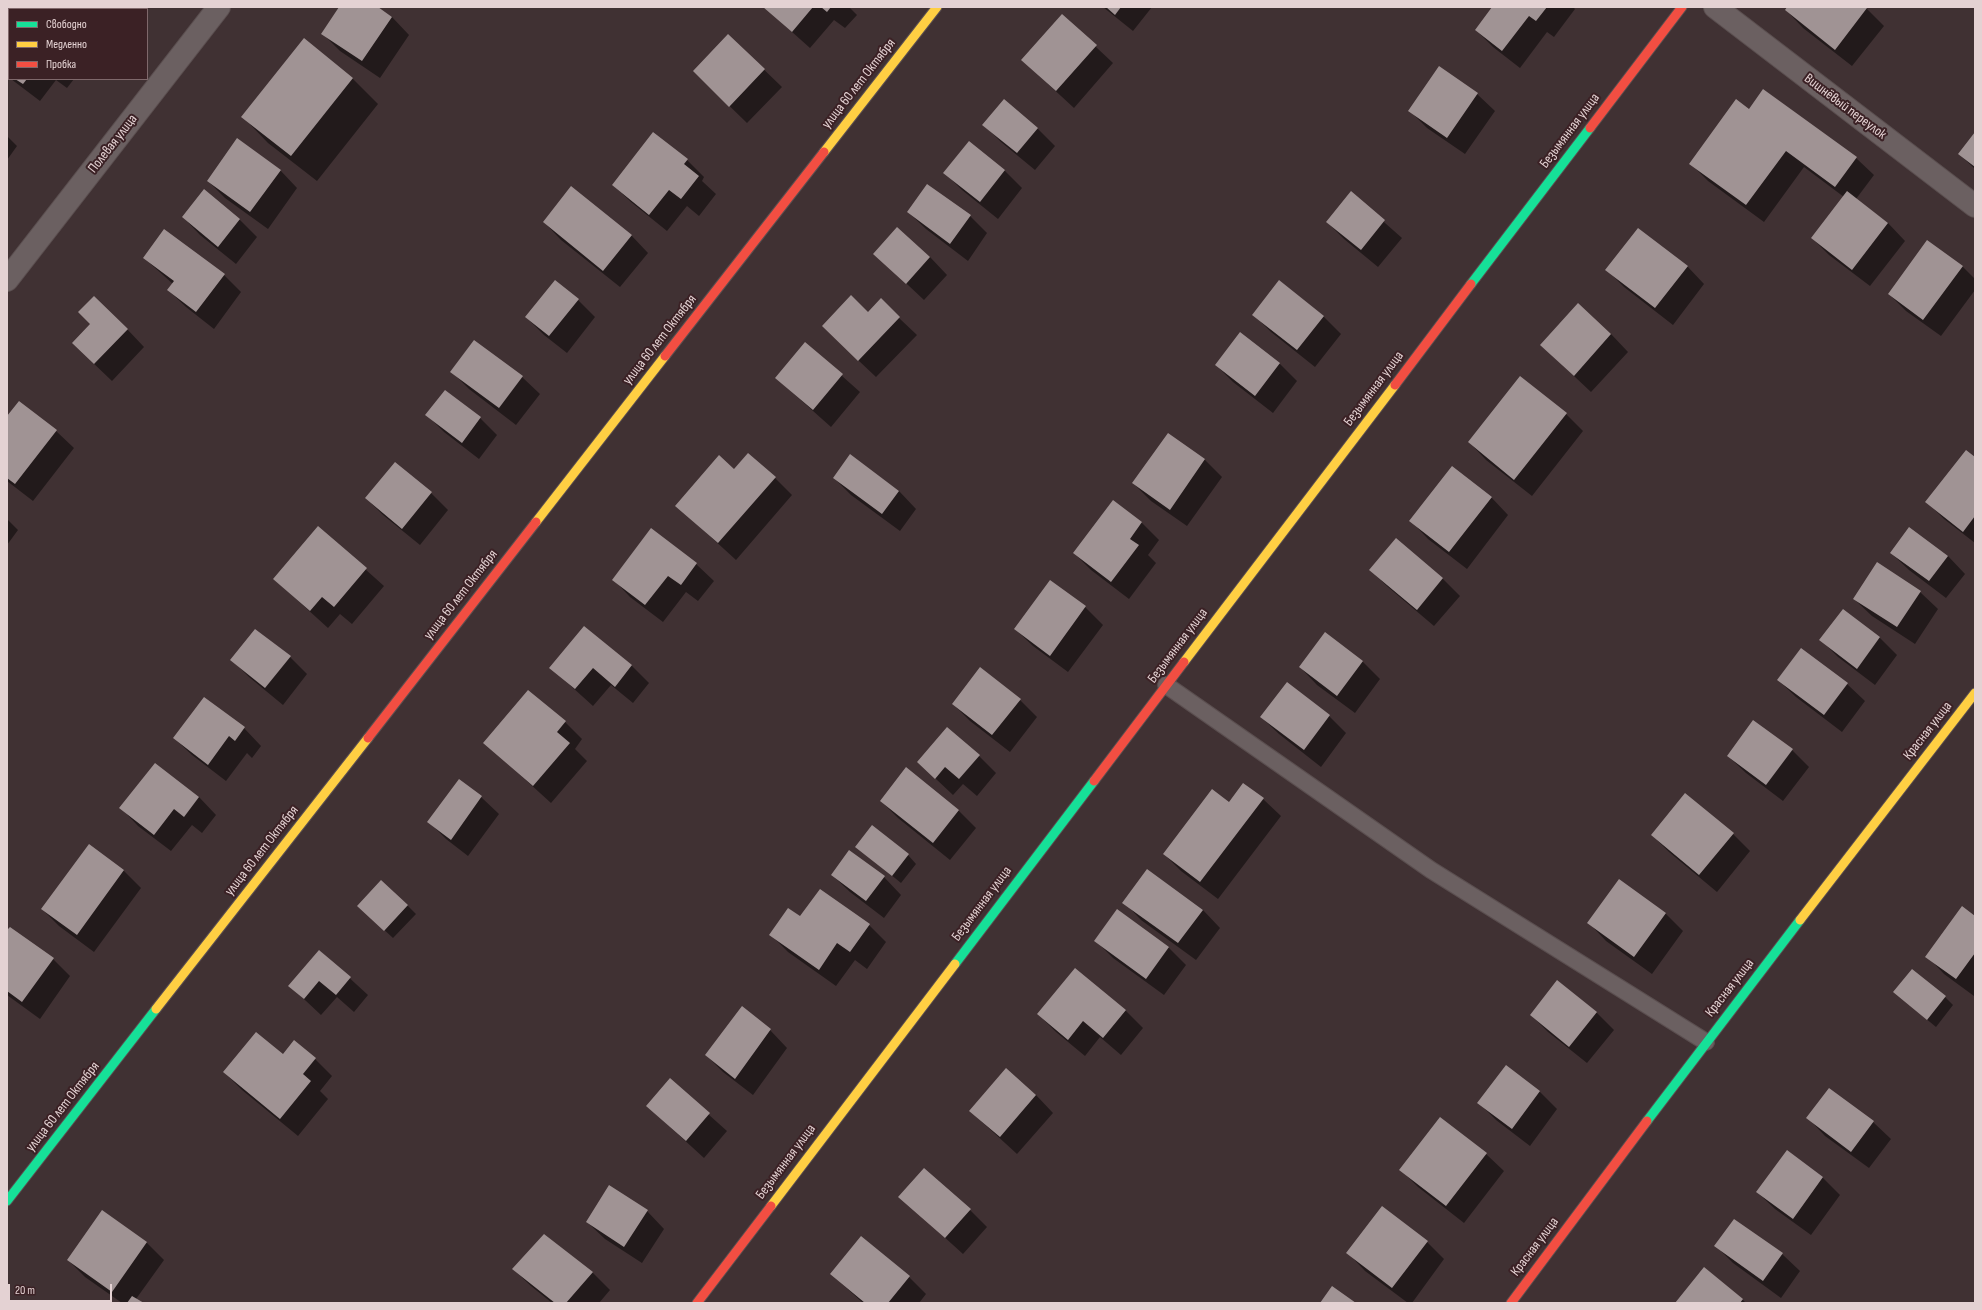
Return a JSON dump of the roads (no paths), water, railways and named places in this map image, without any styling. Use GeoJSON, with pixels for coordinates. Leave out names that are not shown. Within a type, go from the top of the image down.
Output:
{"type":"FeatureCollection","features":[{"type":"Feature","properties":{"kind":"street","name":"Полевая улица"},"geometry":{"type":"LineString","coordinates":[[7,280],[219,7]]}},
{"type":"Feature","properties":{"kind":"street","name":"улица 60 лет Октября"},"geometry":{"type":"LineString","coordinates":[[7,1201],[937,7]]}},
{"type":"Feature","properties":{"kind":"street","name":"Безымянная улица"},"geometry":{"type":"LineString","coordinates":[[697,1303],[1682,7]]}},
{"type":"Feature","properties":{"kind":"street","name":"Вишнёвый переулок"},"geometry":{"type":"LineString","coordinates":[[1715,7],[1975,206]]}},
{"type":"Feature","properties":{"kind":"street","name":"Красная улица"},"geometry":{"type":"LineString","coordinates":[[1511,1303],[1706,1042],[1975,693]]}},
{"type":"Feature","properties":{"kind":"lane"},"geometry":{"type":"LineString","coordinates":[[1166,685],[1431,870],[1706,1042]]}}]}
